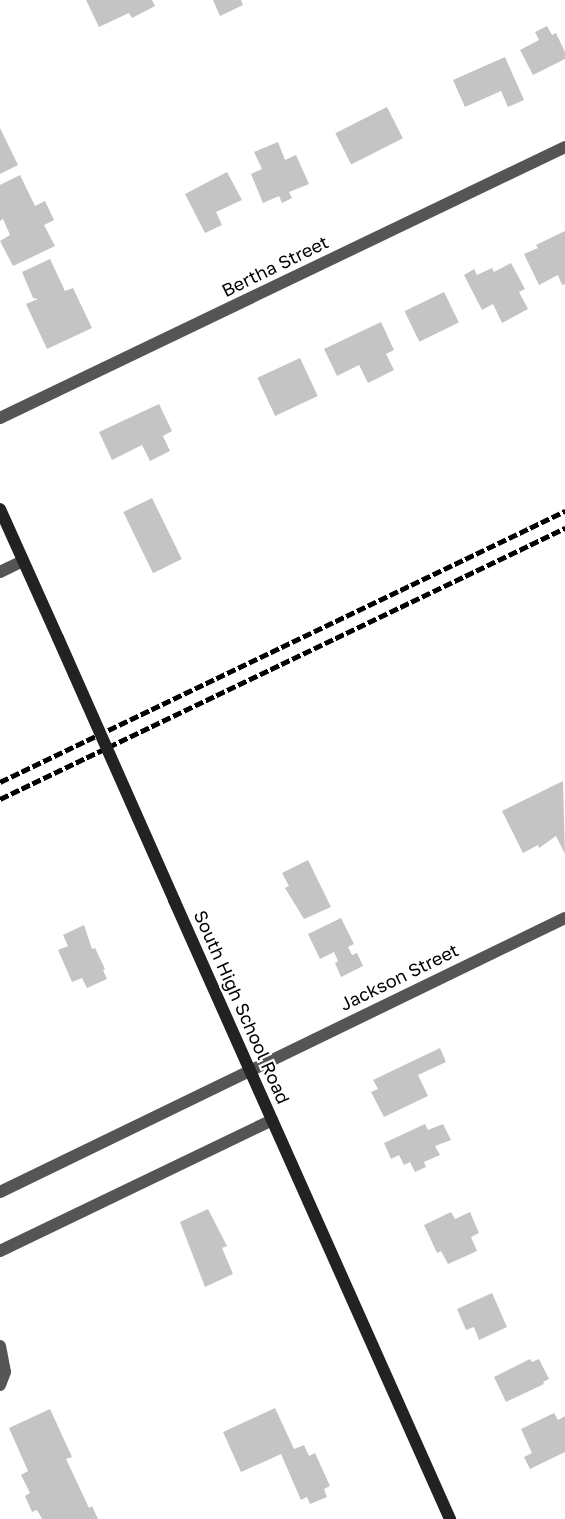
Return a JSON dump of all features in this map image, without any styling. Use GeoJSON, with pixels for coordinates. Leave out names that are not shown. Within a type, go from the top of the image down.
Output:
{"type":"FeatureCollection","features":[{"type":"Feature","properties":{"kind":"street","name":"Bertha Street"},"geometry":{"type":"LineString","coordinates":[[0,418],[565,147]]}},
{"type":"Feature","properties":{"kind":"street","name":"South High School Road"},"geometry":{"type":"LineString","coordinates":[[0,510],[450,1519]]}},
{"type":"Feature","properties":{"kind":"street"},"geometry":{"type":"LineString","coordinates":[[0,572],[23,561]]}},
{"type":"Feature","properties":{"kind":"street","name":"Jackson Street"},"geometry":{"type":"LineString","coordinates":[[0,1192],[249,1069],[565,918]]}},
{"type":"Feature","properties":{"kind":"street"},"geometry":{"type":"LineString","coordinates":[[0,1251],[272,1120]]}},
{"type":"Feature","properties":{"kind":"street"},"geometry":{"type":"LineString","coordinates":[[0,1346],[5,1372],[0,1385]]}},
{"type":"Feature","properties":{"kind":"building"},"geometry":{"type":"Polygon","coordinates":[[[86,0],[152,0],[155,6],[132,18],[129,13],[99,27],[86,0]]]}},
{"type":"Feature","properties":{"kind":"building"},"geometry":{"type":"Polygon","coordinates":[[[213,0],[241,0],[243,5],[220,16],[213,0]]]}},
{"type":"Feature","properties":{"kind":"building"},"geometry":{"type":"Polygon","coordinates":[[[547,26],[552,35],[556,33],[565,52],[565,59],[533,75],[520,50],[539,40],[535,32],[547,26]]]}},
{"type":"Feature","properties":{"kind":"building"},"geometry":{"type":"Polygon","coordinates":[[[505,57],[524,100],[508,107],[501,91],[465,107],[453,80],[505,57]]]}},
{"type":"Feature","properties":{"kind":"building"},"geometry":{"type":"Polygon","coordinates":[[[387,107],[403,138],[351,165],[335,133],[387,107]]]}},
{"type":"Feature","properties":{"kind":"building"},"geometry":{"type":"Polygon","coordinates":[[[0,128],[18,165],[0,174],[0,128]]]}},
{"type":"Feature","properties":{"kind":"building"},"geometry":{"type":"Polygon","coordinates":[[[278,142],[285,160],[296,155],[309,184],[289,192],[292,198],[282,203],[279,196],[263,203],[251,174],[262,169],[254,152],[278,142]]]}},
{"type":"Feature","properties":{"kind":"building"},"geometry":{"type":"Polygon","coordinates":[[[227,172],[242,200],[216,212],[222,225],[205,233],[185,194],[227,172]]]}},
{"type":"Feature","properties":{"kind":"building"},"geometry":{"type":"Polygon","coordinates":[[[20,175],[35,206],[45,201],[54,220],[44,225],[55,246],[13,266],[0,241],[10,235],[3,219],[0,221],[0,185],[20,175]]]}},
{"type":"Feature","properties":{"kind":"building"},"geometry":{"type":"Polygon","coordinates":[[[565,231],[565,284],[562,285],[558,275],[539,285],[524,254],[538,248],[536,245],[565,231]]]}},
{"type":"Feature","properties":{"kind":"building"},"geometry":{"type":"Polygon","coordinates":[[[50,259],[65,291],[73,288],[92,328],[47,349],[26,304],[38,299],[33,298],[22,272],[50,259]]]}},
{"type":"Feature","properties":{"kind":"building"},"geometry":{"type":"Polygon","coordinates":[[[511,263],[525,289],[519,292],[528,309],[502,323],[493,304],[482,310],[464,275],[474,269],[477,275],[492,268],[494,272],[511,263]]]}},
{"type":"Feature","properties":{"kind":"building"},"geometry":{"type":"Polygon","coordinates":[[[444,292],[459,323],[419,342],[404,311],[444,292]]]}},
{"type":"Feature","properties":{"kind":"building"},"geometry":{"type":"Polygon","coordinates":[[[381,322],[394,350],[386,354],[394,370],[368,383],[359,365],[337,376],[324,349],[381,322]]]}},
{"type":"Feature","properties":{"kind":"building"},"geometry":{"type":"Polygon","coordinates":[[[300,358],[318,396],[275,416],[257,378],[300,358]]]}},
{"type":"Feature","properties":{"kind":"building"},"geometry":{"type":"Polygon","coordinates":[[[159,404],[172,431],[163,436],[170,451],[150,461],[142,445],[112,460],[99,432],[159,404]]]}},
{"type":"Feature","properties":{"kind":"building"},"geometry":{"type":"Polygon","coordinates":[[[152,498],[182,559],[153,573],[123,512],[152,498]]]}},
{"type":"Feature","properties":{"kind":"building"},"geometry":{"type":"Polygon","coordinates":[[[563,781],[565,854],[556,836],[539,848],[538,845],[523,853],[502,811],[563,781]]]}},
{"type":"Feature","properties":{"kind":"building"},"geometry":{"type":"Polygon","coordinates":[[[308,860],[331,907],[304,919],[285,888],[289,886],[282,873],[308,860]]]}},
{"type":"Feature","properties":{"kind":"building"},"geometry":{"type":"Polygon","coordinates":[[[341,918],[354,944],[348,947],[352,955],[357,953],[363,966],[341,977],[335,963],[338,961],[334,952],[320,959],[308,934],[341,918]]]}},
{"type":"Feature","properties":{"kind":"building"},"geometry":{"type":"Polygon","coordinates":[[[84,925],[92,949],[95,948],[105,969],[103,970],[107,979],[87,988],[82,978],[72,982],[58,950],[68,946],[63,935],[84,925]]]}},
{"type":"Feature","properties":{"kind":"building"},"geometry":{"type":"Polygon","coordinates":[[[440,1048],[446,1062],[418,1075],[428,1096],[384,1117],[371,1092],[378,1089],[373,1080],[440,1048]]]}},
{"type":"Feature","properties":{"kind":"building"},"geometry":{"type":"Polygon","coordinates":[[[425,1124],[428,1130],[443,1124],[451,1140],[435,1146],[440,1155],[424,1162],[426,1167],[415,1172],[410,1162],[404,1165],[399,1155],[391,1159],[384,1143],[425,1124]]]}},
{"type":"Feature","properties":{"kind":"building"},"geometry":{"type":"Polygon","coordinates":[[[208,1209],[227,1246],[222,1248],[233,1274],[205,1287],[180,1222],[208,1209]]]}},
{"type":"Feature","properties":{"kind":"building"},"geometry":{"type":"Polygon","coordinates":[[[451,1212],[455,1219],[470,1212],[479,1233],[471,1237],[477,1251],[448,1264],[441,1251],[437,1253],[424,1225],[451,1212]]]}},
{"type":"Feature","properties":{"kind":"building"},"geometry":{"type":"Polygon","coordinates":[[[492,1293],[507,1327],[479,1340],[474,1327],[466,1330],[457,1309],[492,1293]]]}},
{"type":"Feature","properties":{"kind":"building"},"geometry":{"type":"Polygon","coordinates":[[[530,1359],[532,1362],[539,1359],[549,1379],[543,1382],[544,1384],[506,1402],[494,1377],[530,1359]]]}},
{"type":"Feature","properties":{"kind":"building"},"geometry":{"type":"Polygon","coordinates":[[[275,1408],[294,1449],[304,1445],[309,1456],[315,1453],[330,1486],[324,1489],[327,1497],[310,1504],[307,1497],[301,1500],[281,1454],[241,1472],[223,1432],[275,1408]]]}},
{"type":"Feature","properties":{"kind":"building"},"geometry":{"type":"Polygon","coordinates":[[[50,1409],[72,1457],[66,1459],[89,1508],[92,1506],[98,1519],[42,1519],[37,1510],[32,1512],[25,1496],[30,1493],[21,1475],[28,1471],[9,1428],[50,1409]]]}},
{"type":"Feature","properties":{"kind":"building"},"geometry":{"type":"Polygon","coordinates":[[[554,1413],[558,1420],[565,1416],[565,1452],[530,1469],[524,1457],[532,1453],[521,1429],[554,1413]]]}},
{"type":"Feature","properties":{"kind":"railway"},"geometry":{"type":"LineString","coordinates":[[0,782],[565,511]]}},
{"type":"Feature","properties":{"kind":"railway"},"geometry":{"type":"LineString","coordinates":[[0,799],[565,528]]}}]}
